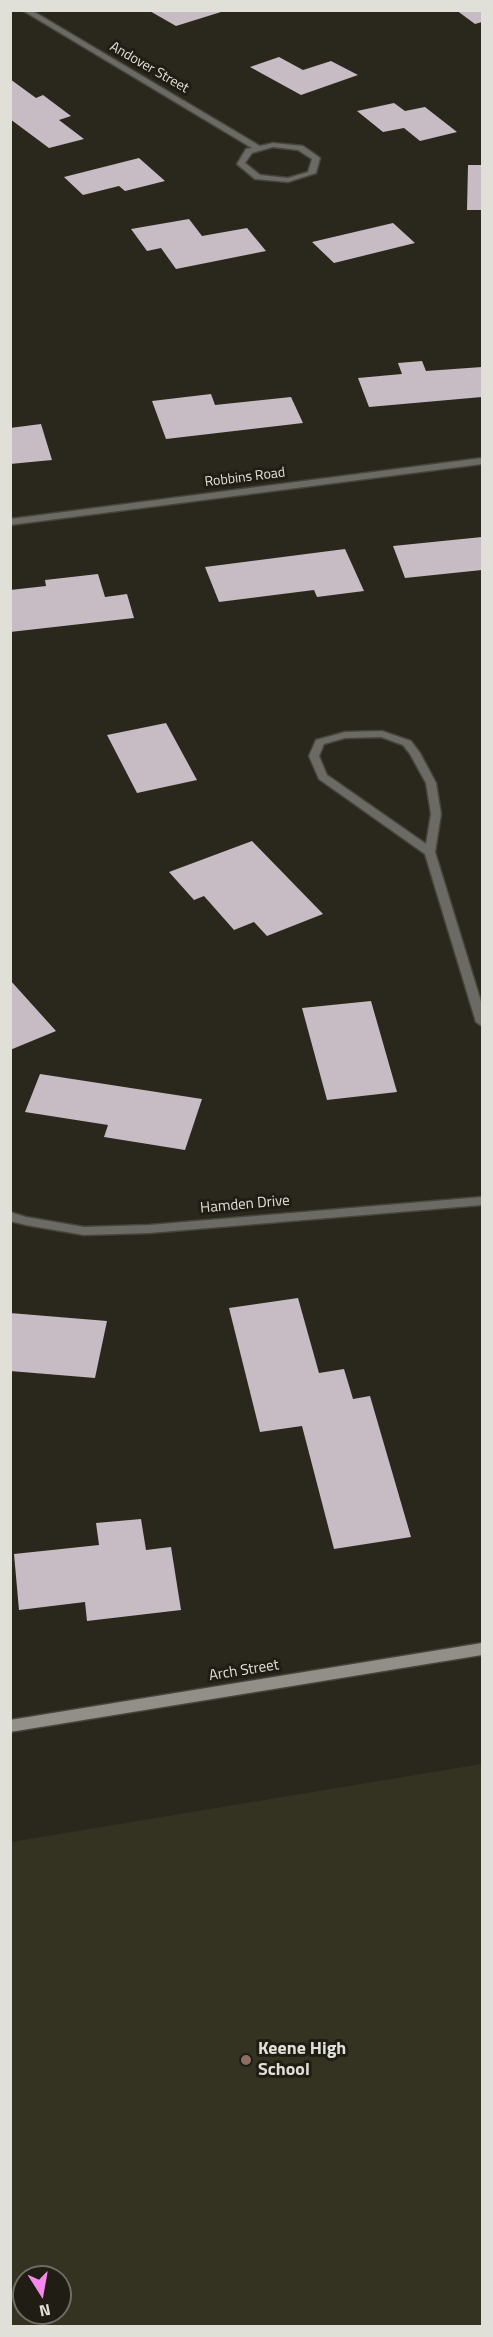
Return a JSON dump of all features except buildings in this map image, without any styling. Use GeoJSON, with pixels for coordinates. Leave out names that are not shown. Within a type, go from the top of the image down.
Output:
{"type":"FeatureCollection","features":[{"type":"Feature","properties":{"kind":"street","name":"Andover Street"},"geometry":{"type":"LineString","coordinates":[[25,10],[260,149]]}},
{"type":"Feature","properties":{"kind":"street"},"geometry":{"type":"LineString","coordinates":[[273,145],[300,148],[316,158],[312,173],[288,180],[258,177],[241,164],[249,152],[260,149],[273,145]]}},
{"type":"Feature","properties":{"kind":"street","name":"Robbins Road"},"geometry":{"type":"LineString","coordinates":[[10,522],[483,461]]}},
{"type":"Feature","properties":{"kind":"street"},"geometry":{"type":"LineString","coordinates":[[430,852],[323,777],[314,756],[320,742],[345,735],[382,734],[407,742],[416,753],[431,783],[436,814],[430,852],[483,1022]]}},
{"type":"Feature","properties":{"kind":"street","name":"Hamden Drive"},"geometry":{"type":"LineString","coordinates":[[10,1216],[84,1231],[149,1229],[483,1201]]}},
{"type":"Feature","properties":{"kind":"street","name":"Arch Street"},"geometry":{"type":"LineString","coordinates":[[10,1726],[483,1649]]}},
{"type":"Feature","properties":{"kind":"shaded area","name":"Keene High School"},"geometry":{"type":"Polygon","coordinates":[[[482,1764],[482,2326],[11,2326],[11,1842],[482,1764]]]}},
{"type":"Feature","properties":{"kind":"place","name":"Keene High School"},"geometry":{"type":"Point","coordinates":[246,2060]}}]}
